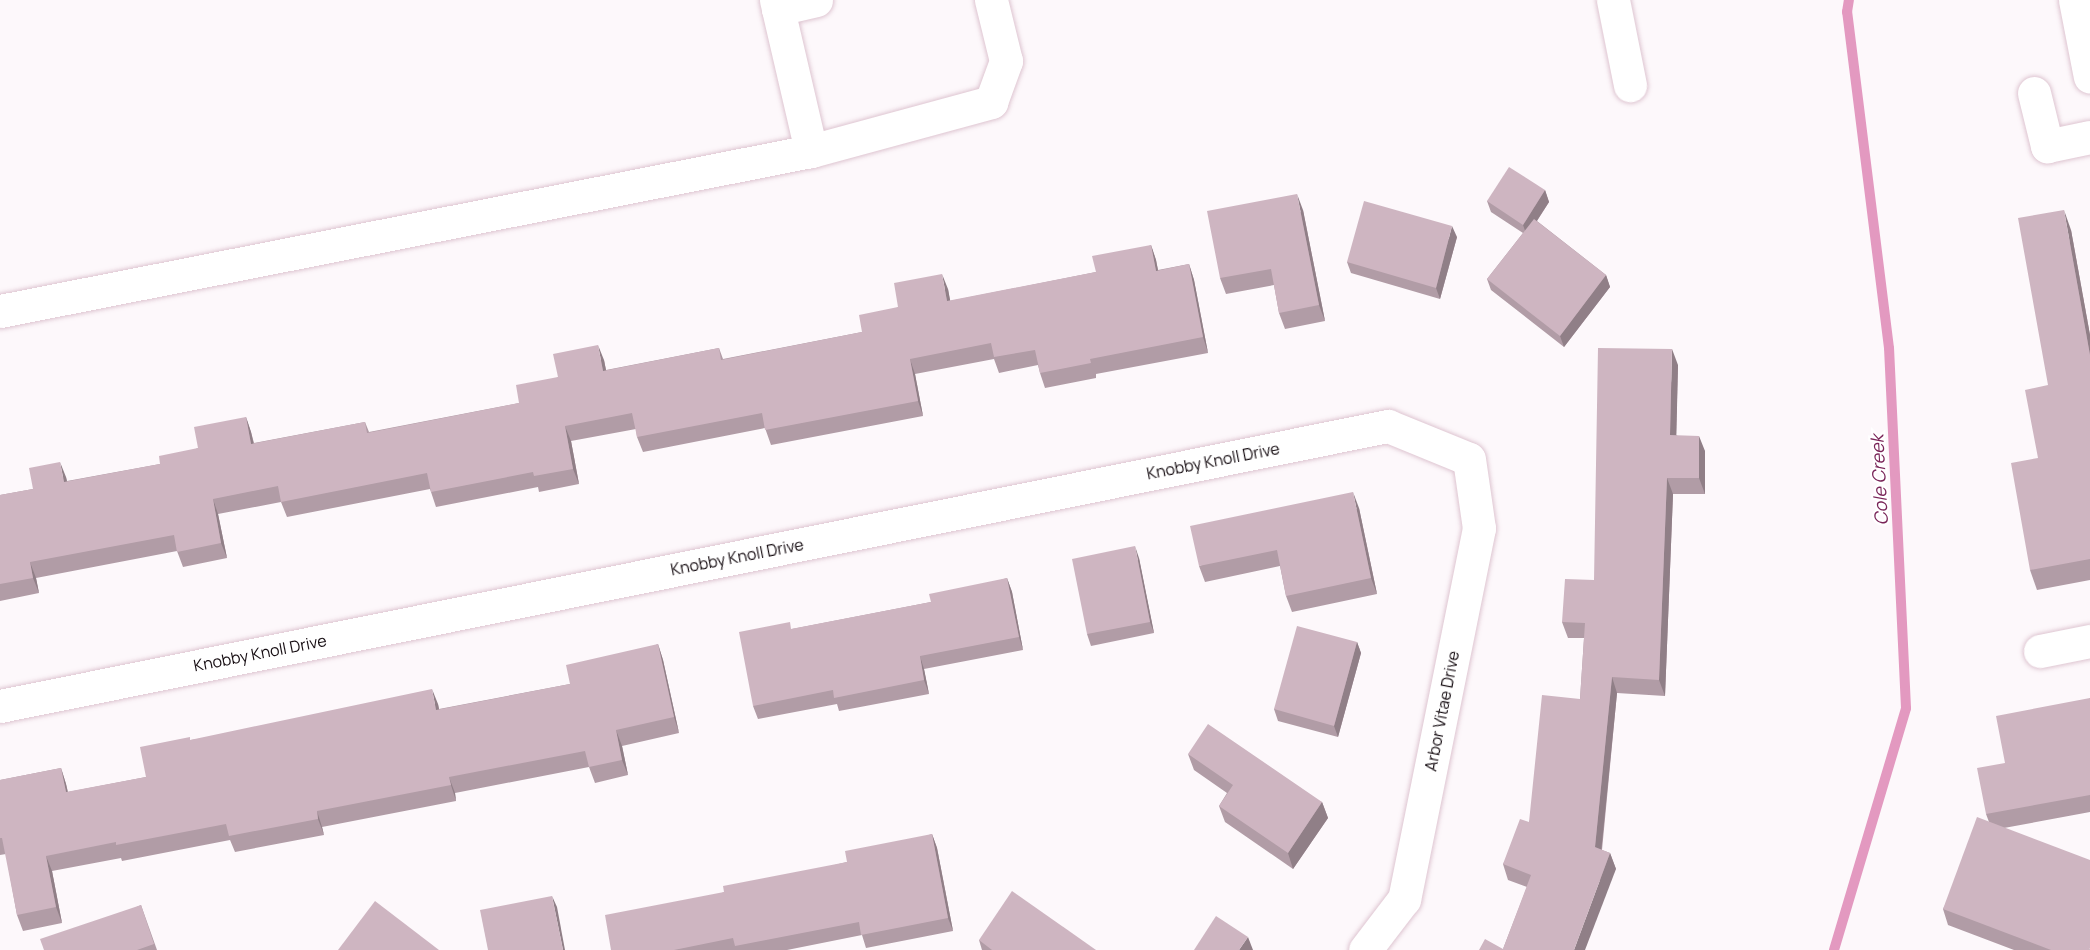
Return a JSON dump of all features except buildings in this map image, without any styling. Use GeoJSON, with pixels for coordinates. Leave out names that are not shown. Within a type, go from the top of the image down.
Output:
{"type":"FeatureCollection","features":[{"type":"Feature","properties":{"kind":"street"},"geometry":{"type":"LineString","coordinates":[[811,151],[777,5],[816,0]]}},
{"type":"Feature","properties":{"kind":"street"},"geometry":{"type":"LineString","coordinates":[[0,311],[811,151],[991,102],[1006,62],[992,0]]}},
{"type":"Feature","properties":{"kind":"street"},"geometry":{"type":"LineString","coordinates":[[1613,0],[1630,85]]}},
{"type":"Feature","properties":{"kind":"street"},"geometry":{"type":"LineString","coordinates":[[2080,6],[2090,77]]}},
{"type":"Feature","properties":{"kind":"street"},"geometry":{"type":"LineString","coordinates":[[2034,93],[2047,146],[2090,137]]}},
{"type":"Feature","properties":{"kind":"street","name":"Knobby Knoll Drive"},"geometry":{"type":"LineString","coordinates":[[0,706],[1388,426],[1468,459]]}},
{"type":"Feature","properties":{"kind":"street","name":"Arbor Vitae Drive"},"geometry":{"type":"LineString","coordinates":[[1365,950],[1404,899],[1479,528],[1468,459]]}},
{"type":"Feature","properties":{"kind":"street"},"geometry":{"type":"LineString","coordinates":[[2040,651],[2090,641]]}},
{"type":"Feature","properties":{"kind":"waterway","name":"Cole Creek"},"geometry":{"type":"LineString","coordinates":[[1834,950],[1906,708],[1889,348],[1847,12],[1849,0]]}}]}
